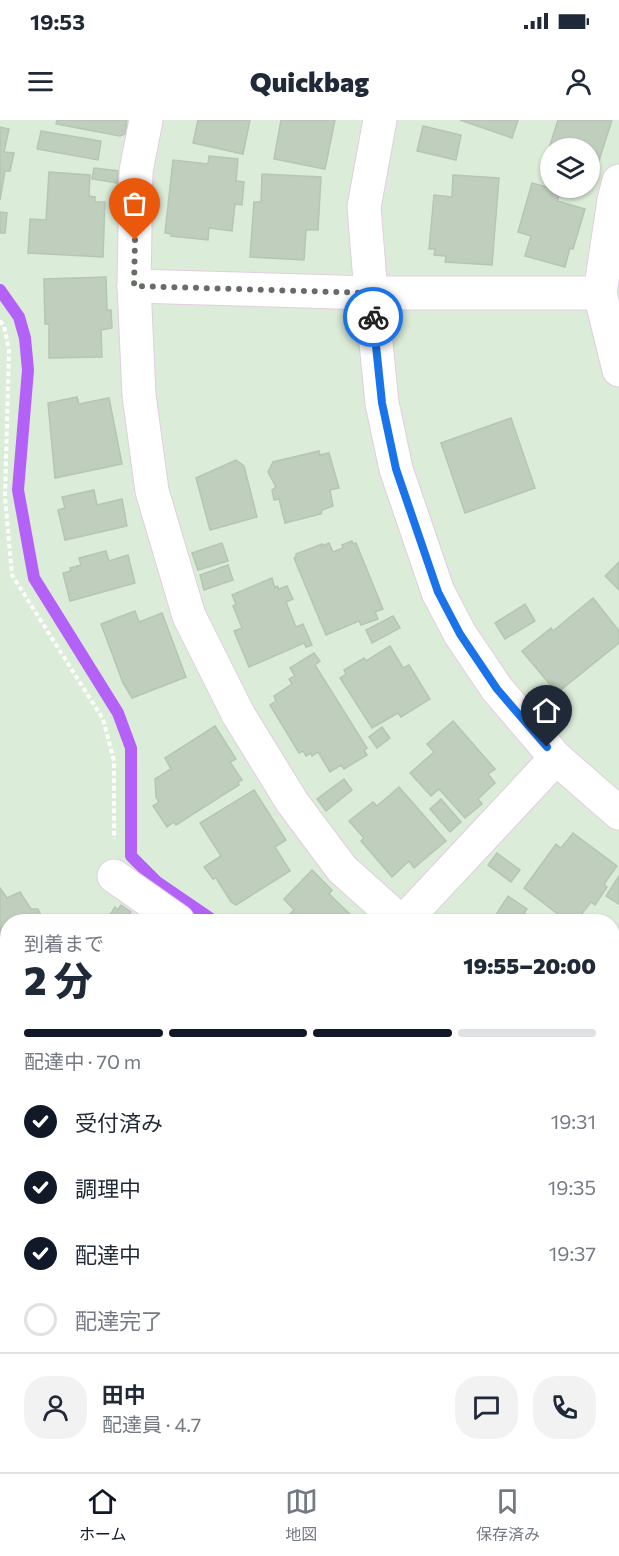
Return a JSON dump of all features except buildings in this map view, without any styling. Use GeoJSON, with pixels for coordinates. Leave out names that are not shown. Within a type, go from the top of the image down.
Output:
{"type":"FeatureCollection","features":[{"type":"Feature","properties":{"kind":"street"},"geometry":{"type":"LineString","coordinates":[[146,120],[136,171],[134,286],[139,395],[152,491],[189,616],[238,714],[292,802],[342,869],[394,914]]}},
{"type":"Feature","properties":{"kind":"street"},"geometry":{"type":"LineString","coordinates":[[380,120],[364,207],[370,293],[382,403],[396,469],[438,592],[460,634],[497,689],[556,758],[619,813]]}},
{"type":"Feature","properties":{"kind":"street"},"geometry":{"type":"LineString","coordinates":[[619,181],[600,293],[619,370]]}},
{"type":"Feature","properties":{"kind":"street"},"geometry":{"type":"LineString","coordinates":[[134,286],[370,293],[600,293]]}},
{"type":"Feature","properties":{"kind":"street"},"geometry":{"type":"LineString","coordinates":[[409,914],[556,758]]}},
{"type":"Feature","properties":{"kind":"street"},"geometry":{"type":"LineString","coordinates":[[114,876],[168,914]]}},
{"type":"Feature","properties":{"kind":"path"},"geometry":{"type":"LineString","coordinates":[[0,321],[4,326],[9,350],[5,497],[12,575],[103,719],[114,761],[114,876]]}},
{"type":"Feature","properties":{"kind":"waterway"},"geometry":{"type":"LineString","coordinates":[[0,290],[19,317],[25,338],[28,370],[18,490],[34,578],[118,713],[131,748],[131,856],[157,882],[204,914]]}},
{"type":"Feature","properties":{"kind":"way so far"},"geometry":{"type":"LineString","coordinates":[[135,240],[134,286],[370,293],[373,317]]}},
{"type":"Feature","properties":{"kind":"route"},"geometry":{"type":"LineString","coordinates":[[373,317],[382,403],[396,469],[438,592],[460,634],[497,689],[547,747]]}}]}
